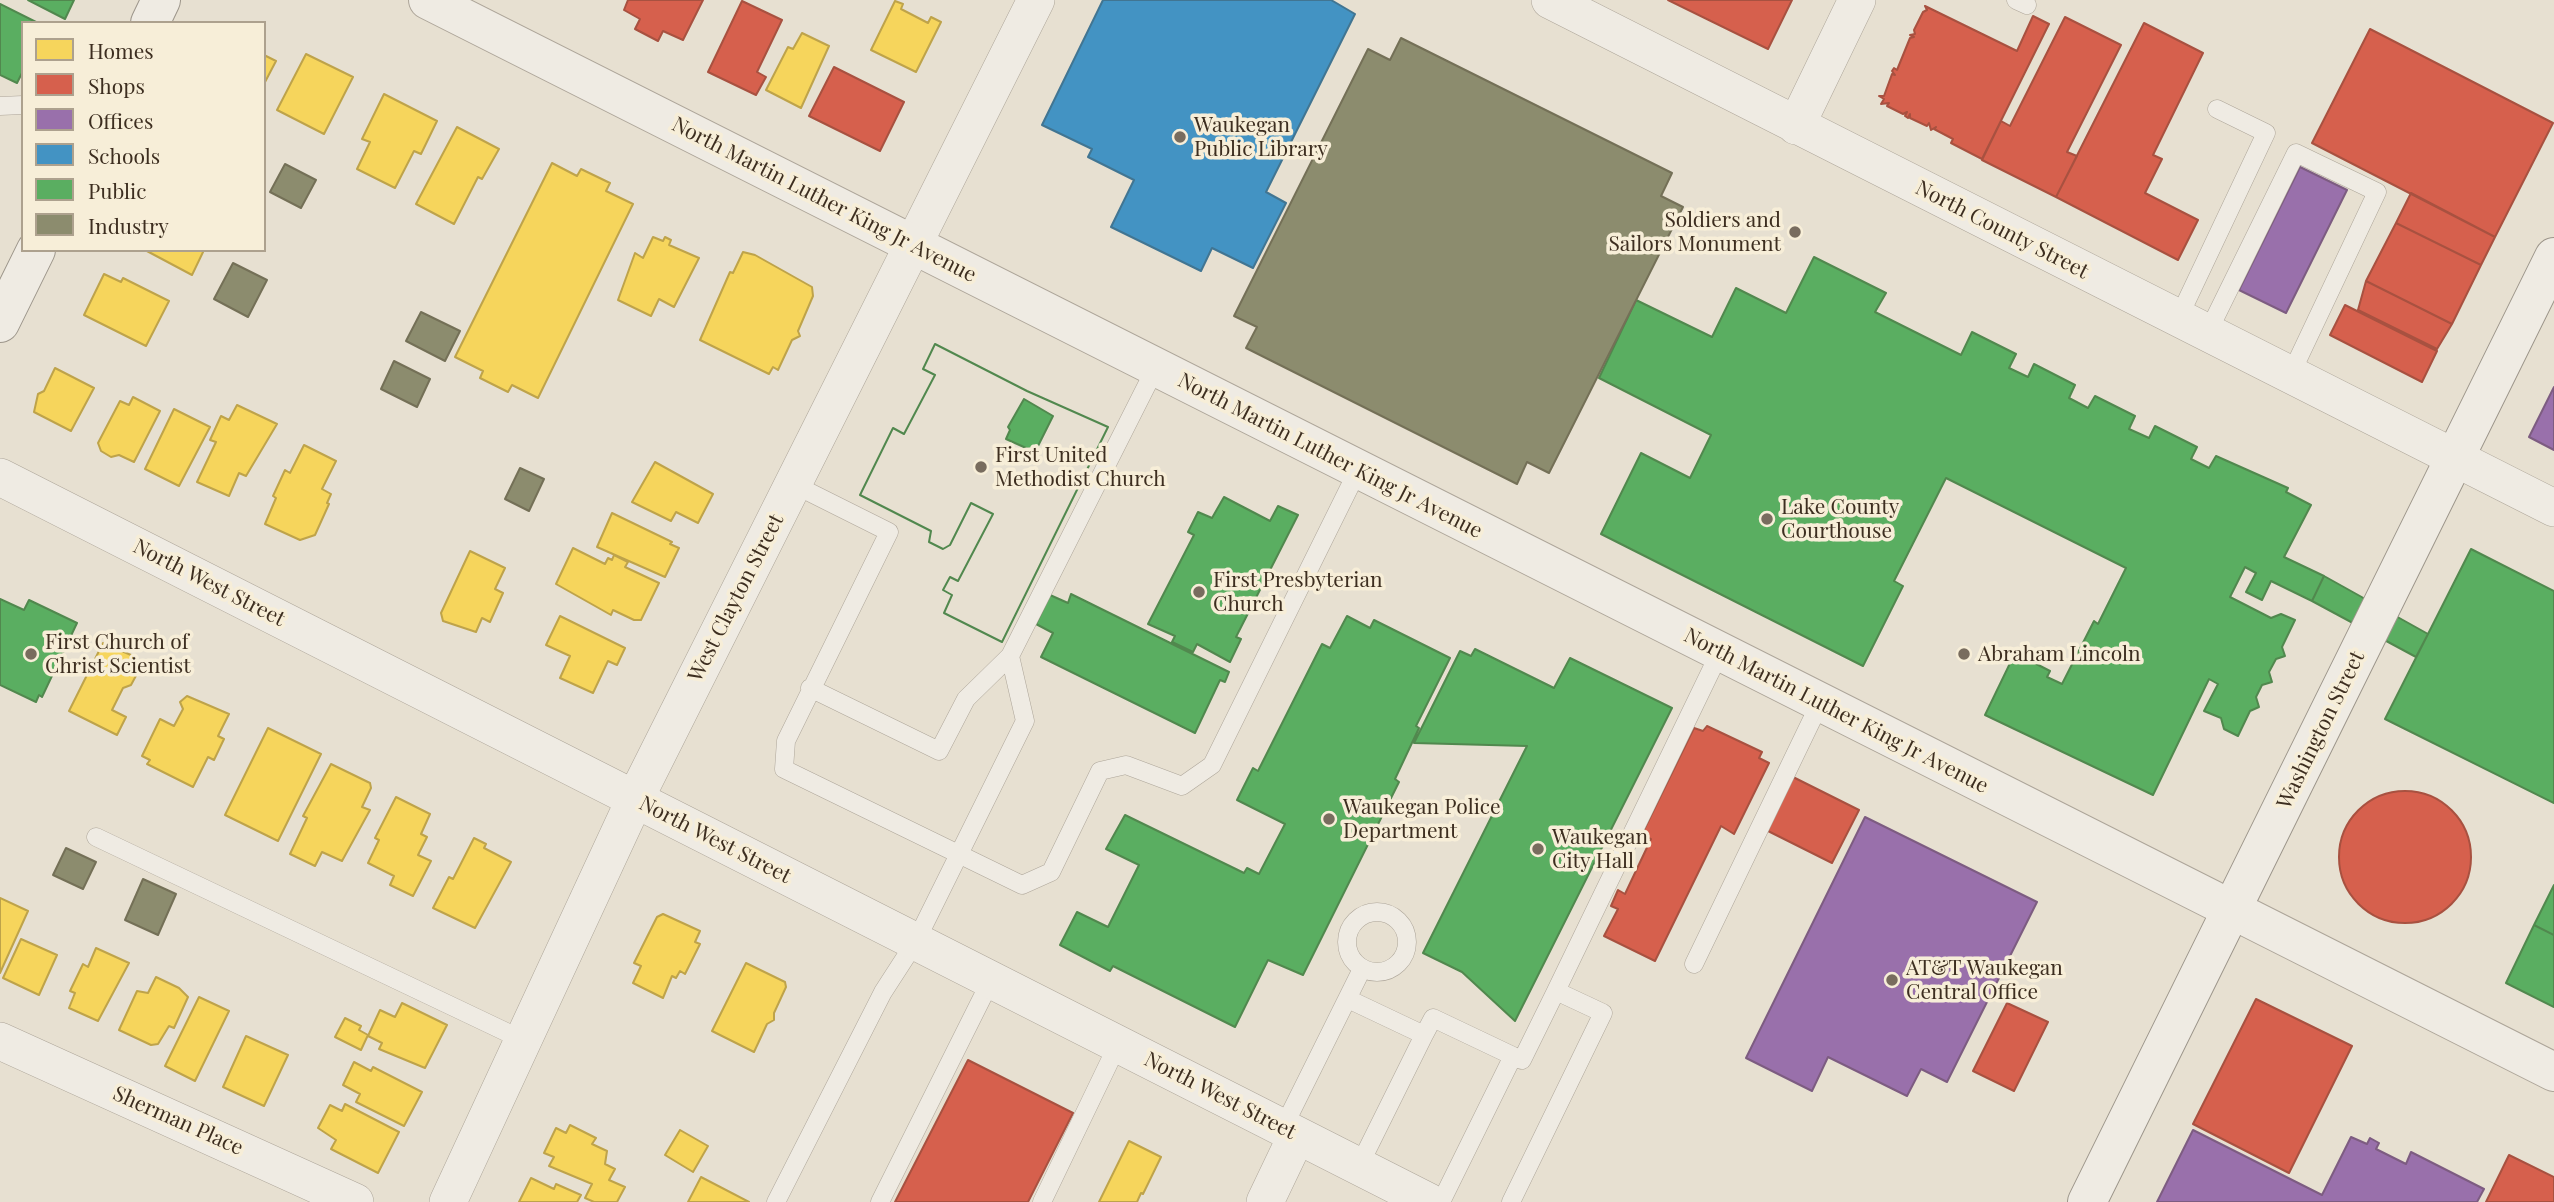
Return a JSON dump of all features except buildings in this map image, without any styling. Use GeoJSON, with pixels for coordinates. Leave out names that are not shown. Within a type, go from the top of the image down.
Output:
{"type":"FeatureCollection","features":[{"type":"Feature","properties":{"kind":"street"},"geometry":{"type":"LineString","coordinates":[[151,21],[161,0]]}},
{"type":"Feature","properties":{"kind":"street","name":"North Martin Luther King Jr Avenue"},"geometry":{"type":"LineString","coordinates":[[428,0],[2554,1072]]}},
{"type":"Feature","properties":{"kind":"street","name":"West Clayton Street"},"geometry":{"type":"LineString","coordinates":[[448,1202],[635,799],[1036,0]]}},
{"type":"Feature","properties":{"kind":"street","name":"North County Street"},"geometry":{"type":"LineString","coordinates":[[1550,0],[2554,508]]}},
{"type":"Feature","properties":{"kind":"street"},"geometry":{"type":"LineString","coordinates":[[1796,125],[1857,0]]}},
{"type":"Feature","properties":{"kind":"street"},"geometry":{"type":"LineString","coordinates":[[0,323],[35,252]]}},
{"type":"Feature","properties":{"kind":"street","name":"Washington Street"},"geometry":{"type":"LineString","coordinates":[[2087,1202],[2554,257]]}},
{"type":"Feature","properties":{"kind":"street","name":"North West Street"},"geometry":{"type":"LineString","coordinates":[[0,477],[1429,1202]]}},
{"type":"Feature","properties":{"kind":"street","name":"Sherman Place"},"geometry":{"type":"LineString","coordinates":[[0,1041],[355,1202]]}},
{"type":"Feature","properties":{"kind":"street"},"geometry":{"type":"LineString","coordinates":[[1265,1202],[1290,1131]]}},
{"type":"Feature","properties":{"kind":"lane"},"geometry":{"type":"LineString","coordinates":[[0,106],[21,105]]}},
{"type":"Feature","properties":{"kind":"lane"},"geometry":{"type":"LineString","coordinates":[[2193,327],[2266,133],[2217,109]]}},
{"type":"Feature","properties":{"kind":"lane"},"geometry":{"type":"LineString","coordinates":[[2193,327],[2296,153],[2377,192],[2290,376]]}},
{"type":"Feature","properties":{"kind":"lane"},"geometry":{"type":"LineString","coordinates":[[810,688],[939,751],[966,699],[1010,656],[1156,367]]}},
{"type":"Feature","properties":{"kind":"lane"},"geometry":{"type":"LineString","coordinates":[[793,484],[889,532],[786,741],[785,769],[1022,885],[1051,872],[1100,771],[1126,765],[1182,786],[1212,765],[1357,470]]}},
{"type":"Feature","properties":{"kind":"lane"},"geometry":{"type":"LineString","coordinates":[[1359,1166],[1433,1018],[1522,1060],[1720,652]]}},
{"type":"Feature","properties":{"kind":"lane"},"geometry":{"type":"LineString","coordinates":[[776,1202],[883,992],[916,941],[1025,721],[1010,656]]}},
{"type":"Feature","properties":{"kind":"lane"},"geometry":{"type":"LineString","coordinates":[[1694,964],[1820,702]]}},
{"type":"Feature","properties":{"kind":"lane"},"geometry":{"type":"LineString","coordinates":[[96,837],[523,1040]]}},
{"type":"Feature","properties":{"kind":"lane"},"geometry":{"type":"LineString","coordinates":[[1290,1131],[1362,969]]}},
{"type":"Feature","properties":{"kind":"lane"},"geometry":{"type":"LineString","coordinates":[[880,1202],[991,980]]}},
{"type":"Feature","properties":{"kind":"lane"},"geometry":{"type":"LineString","coordinates":[[1511,1202],[1603,1013],[1556,991]]}},
{"type":"Feature","properties":{"kind":"lane"},"geometry":{"type":"LineString","coordinates":[[1348,999],[1423,1035]]}},
{"type":"Feature","properties":{"kind":"lane"},"geometry":{"type":"LineString","coordinates":[[1042,1202],[1118,1044]]}},
{"type":"Feature","properties":{"kind":"lane"},"geometry":{"type":"LineString","coordinates":[[1441,1202],[1513,1056]]}},
{"type":"Feature","properties":{"kind":"place","name":"Waukegan Public Library"},"geometry":{"type":"Point","coordinates":[1180,137]}},
{"type":"Feature","properties":{"kind":"place","name":"Soldiers and Sailors Monument"},"geometry":{"type":"Point","coordinates":[1795,232]}},
{"type":"Feature","properties":{"kind":"place","name":"First United Methodist Church"},"geometry":{"type":"Point","coordinates":[981,467]}},
{"type":"Feature","properties":{"kind":"place","name":"Lake County Courthouse"},"geometry":{"type":"Point","coordinates":[1767,519]}},
{"type":"Feature","properties":{"kind":"place","name":"First Presbyterian Church"},"geometry":{"type":"Point","coordinates":[1199,592]}},
{"type":"Feature","properties":{"kind":"place","name":"First Church of Christ Scientist"},"geometry":{"type":"Point","coordinates":[31,654]}},
{"type":"Feature","properties":{"kind":"place","name":"Abraham Lincoln"},"geometry":{"type":"Point","coordinates":[1964,654]}},
{"type":"Feature","properties":{"kind":"place","name":"Waukegan Police Department"},"geometry":{"type":"Point","coordinates":[1329,819]}},
{"type":"Feature","properties":{"kind":"place","name":"Waukegan City Hall"},"geometry":{"type":"Point","coordinates":[1538,849]}},
{"type":"Feature","properties":{"kind":"place","name":"AT&T Waukegan Central Office"},"geometry":{"type":"Point","coordinates":[1892,980]}}]}
